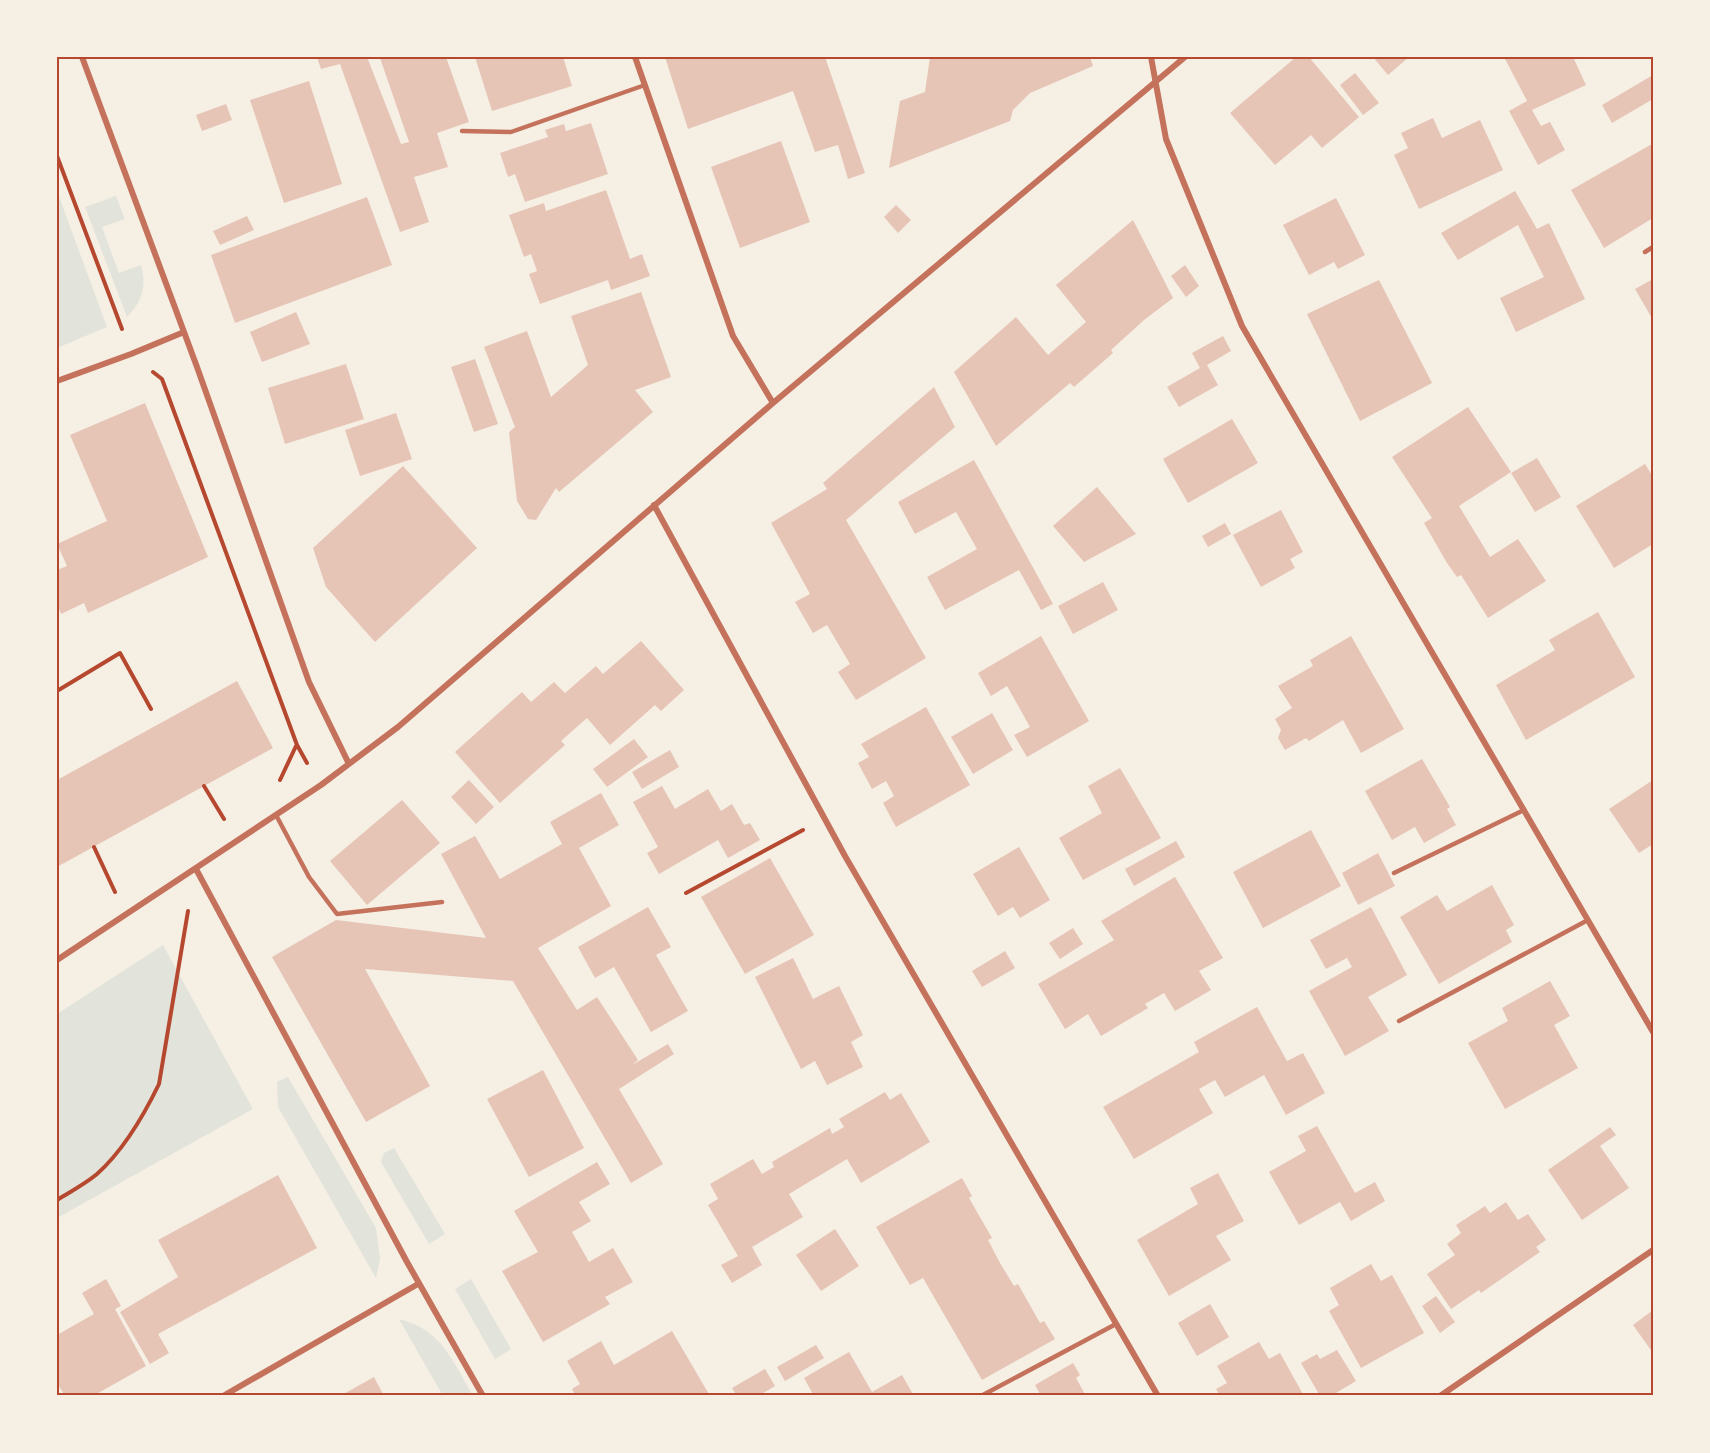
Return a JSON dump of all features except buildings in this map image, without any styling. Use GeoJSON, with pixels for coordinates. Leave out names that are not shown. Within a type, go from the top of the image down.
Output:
{"type":"FeatureCollection","features":[{"type":"Feature","properties":{"kind":"street"},"geometry":{"type":"LineString","coordinates":[[82,57],[184,332],[309,682],[349,764]]}},
{"type":"Feature","properties":{"kind":"street"},"geometry":{"type":"LineString","coordinates":[[635,57],[733,336],[773,403]]}},
{"type":"Feature","properties":{"kind":"street"},"geometry":{"type":"LineString","coordinates":[[1151,57],[1166,139],[1242,326],[1653,1032]]}},
{"type":"Feature","properties":{"kind":"street"},"geometry":{"type":"LineString","coordinates":[[57,960],[276,815],[349,764],[411,716],[773,403],[1185,57]]}},
{"type":"Feature","properties":{"kind":"street"},"geometry":{"type":"LineString","coordinates":[[57,381],[184,332]]}},
{"type":"Feature","properties":{"kind":"street"},"geometry":{"type":"LineString","coordinates":[[654,505],[825,819],[1158,1396]]}},
{"type":"Feature","properties":{"kind":"street"},"geometry":{"type":"LineString","coordinates":[[195,869],[418,1284],[483,1396]]}},
{"type":"Feature","properties":{"kind":"street"},"geometry":{"type":"LineString","coordinates":[[1440,1396],[1653,1250]]}},
{"type":"Feature","properties":{"kind":"street"},"geometry":{"type":"LineString","coordinates":[[224,1396],[418,1284]]}},
{"type":"Feature","properties":{"kind":"lane"},"geometry":{"type":"LineString","coordinates":[[462,131],[511,132],[645,85]]}},
{"type":"Feature","properties":{"kind":"lane"},"geometry":{"type":"LineString","coordinates":[[1645,252],[1653,247]]}},
{"type":"Feature","properties":{"kind":"lane"},"geometry":{"type":"LineString","coordinates":[[1394,873],[1524,810]]}},
{"type":"Feature","properties":{"kind":"lane"},"geometry":{"type":"LineString","coordinates":[[276,815],[309,877],[336,914],[442,903]]}},
{"type":"Feature","properties":{"kind":"lane"},"geometry":{"type":"LineString","coordinates":[[1399,1021],[1588,920]]}},
{"type":"Feature","properties":{"kind":"lane"},"geometry":{"type":"LineString","coordinates":[[981,1396],[1116,1324]]}},
{"type":"Feature","properties":{"kind":"path"},"geometry":{"type":"LineString","coordinates":[[57,156],[131,354],[162,379],[297,745],[280,781]]}},
{"type":"Feature","properties":{"kind":"path"},"geometry":{"type":"LineString","coordinates":[[57,691],[120,653],[152,709]]}},
{"type":"Feature","properties":{"kind":"path"},"geometry":{"type":"LineString","coordinates":[[204,786],[237,841]]}},
{"type":"Feature","properties":{"kind":"path"},"geometry":{"type":"LineString","coordinates":[[686,893],[825,819]]}},
{"type":"Feature","properties":{"kind":"path"},"geometry":{"type":"LineString","coordinates":[[94,847],[126,914]]}},
{"type":"Feature","properties":{"kind":"path"},"geometry":{"type":"LineString","coordinates":[[57,1200],[96,1174],[126,1142],[159,1084],[195,869]]}},
{"type":"Feature","properties":{"kind":"shaded area"},"geometry":{"type":"Polygon","coordinates":[[[57,191],[107,327],[57,348],[57,191]]]}},
{"type":"Feature","properties":{"kind":"shaded area"},"geometry":{"type":"Polygon","coordinates":[[[116,196],[125,219],[102,227],[119,273],[141,265],[143,273],[140,299],[127,317],[85,207],[116,196]]]}},
{"type":"Feature","properties":{"kind":"shaded area"},"geometry":{"type":"Polygon","coordinates":[[[163,945],[253,1109],[57,1218],[57,1014],[163,945]]]}},
{"type":"Feature","properties":{"kind":"shaded area"},"geometry":{"type":"Polygon","coordinates":[[[288,1077],[376,1228],[380,1259],[376,1278],[278,1107],[277,1082],[288,1077]]]}},
{"type":"Feature","properties":{"kind":"shaded area"},"geometry":{"type":"Polygon","coordinates":[[[394,1148],[445,1234],[429,1244],[381,1162],[384,1153],[394,1148]]]}},
{"type":"Feature","properties":{"kind":"shaded area"},"geometry":{"type":"Polygon","coordinates":[[[471,1279],[511,1349],[495,1359],[455,1289],[471,1279]]]}},
{"type":"Feature","properties":{"kind":"shaded area"},"geometry":{"type":"Polygon","coordinates":[[[399,1319],[425,1330],[436,1339],[452,1359],[473,1396],[443,1396],[399,1319]]]}}]}
